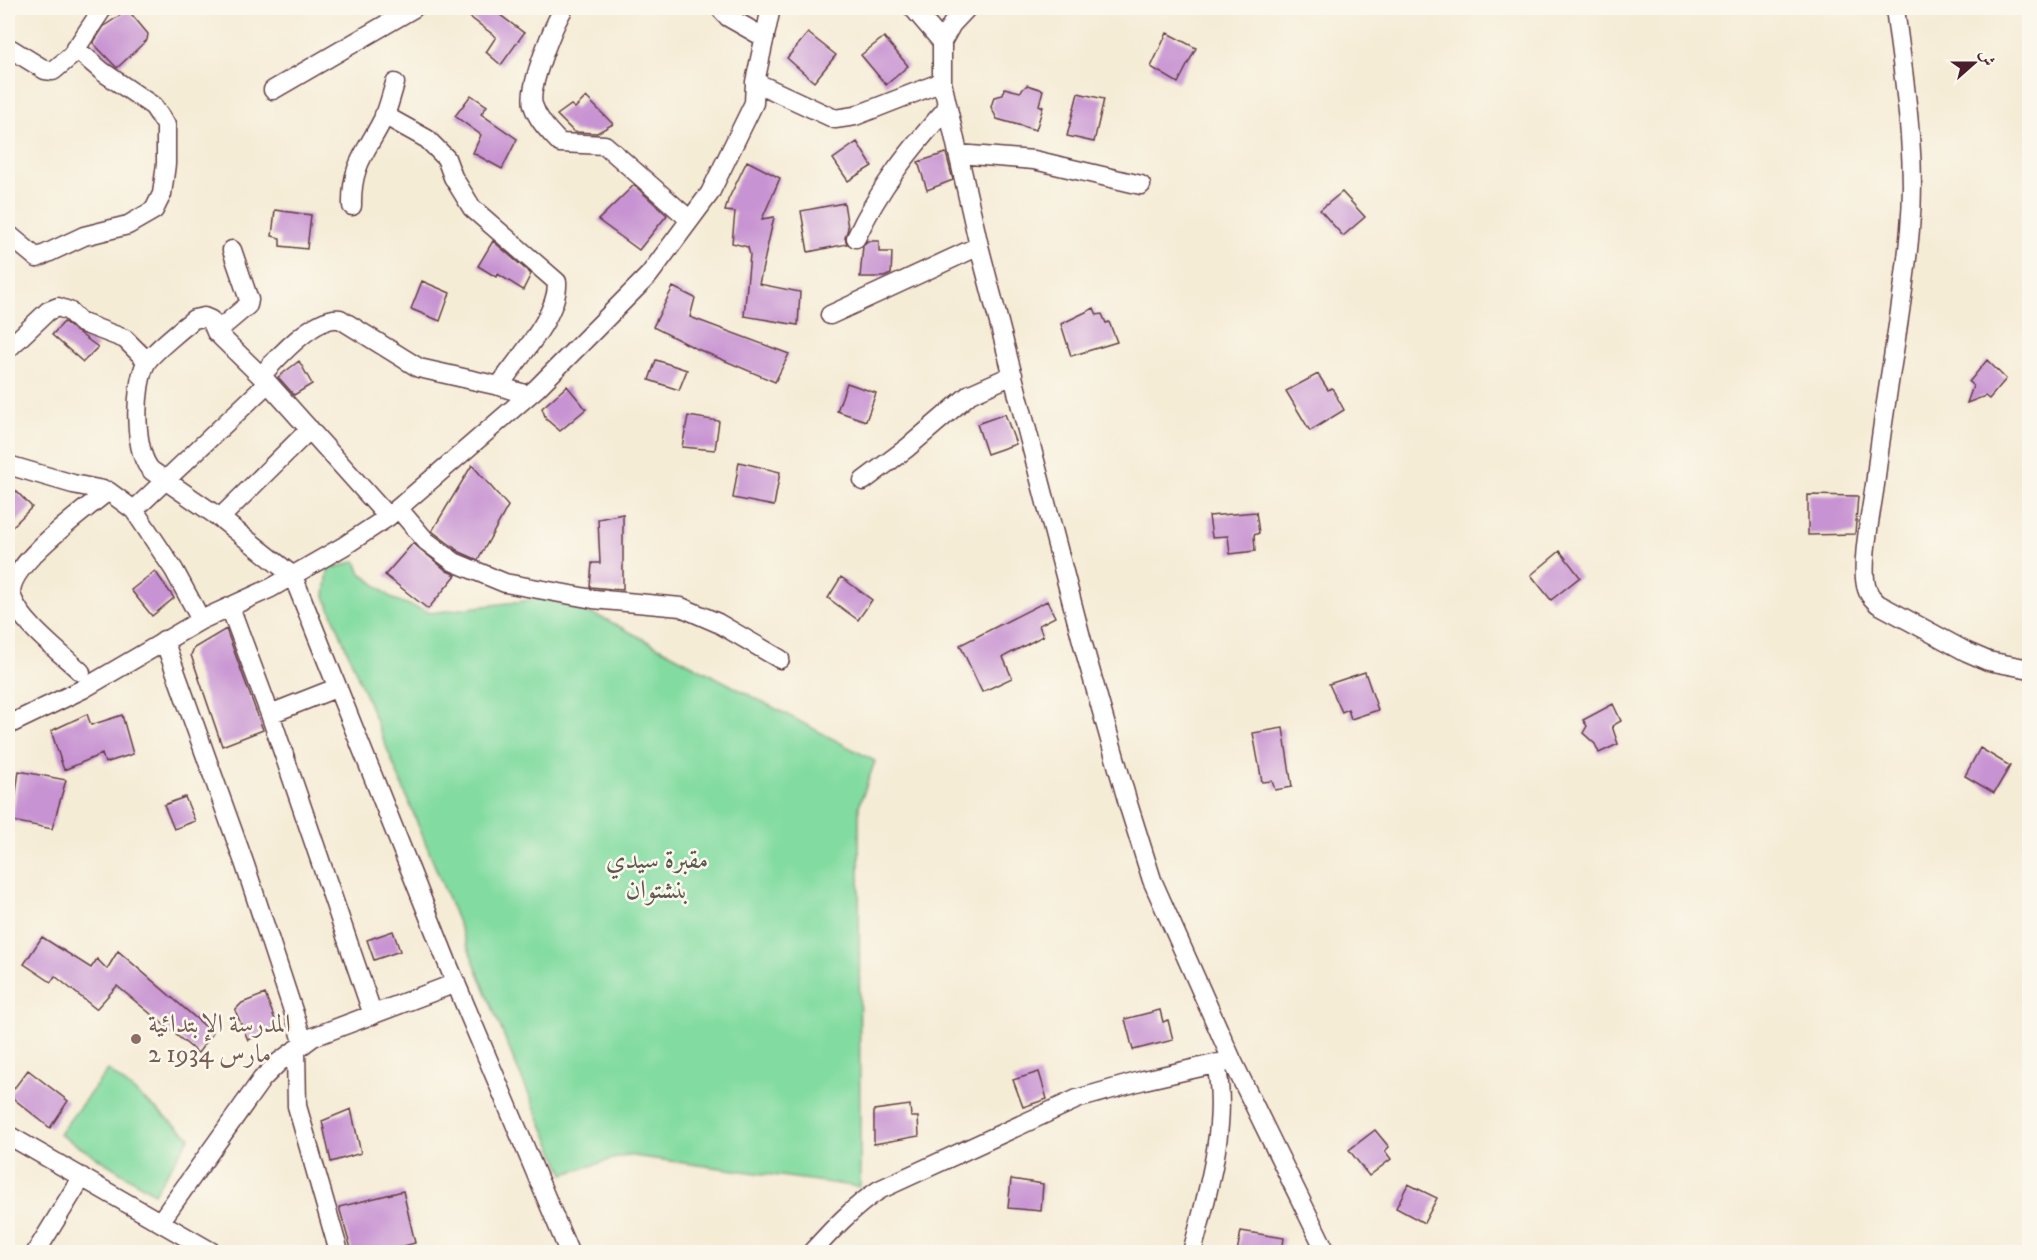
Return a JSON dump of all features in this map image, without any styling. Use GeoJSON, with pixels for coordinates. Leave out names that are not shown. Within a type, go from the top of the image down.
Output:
{"type":"FeatureCollection","features":[{"type":"Feature","properties":{"kind":"street"},"geometry":{"type":"LineString","coordinates":[[8,50],[11,49],[45,70],[53,71],[75,48],[103,8]]}},
{"type":"Feature","properties":{"kind":"street"},"geometry":{"type":"LineString","coordinates":[[273,90],[414,8]]}},
{"type":"Feature","properties":{"kind":"street"},"geometry":{"type":"LineString","coordinates":[[564,8],[553,25],[532,92],[533,104],[542,124],[560,143],[605,145],[690,220]]}},
{"type":"Feature","properties":{"kind":"street"},"geometry":{"type":"LineString","coordinates":[[720,8],[728,17],[765,38]]}},
{"type":"Feature","properties":{"kind":"street"},"geometry":{"type":"LineString","coordinates":[[8,724],[82,689],[201,620],[292,576],[393,512],[528,395],[649,275],[710,193],[754,103],[755,82],[771,8]]}},
{"type":"Feature","properties":{"kind":"street"},"geometry":{"type":"LineString","coordinates":[[914,8],[942,42]]}},
{"type":"Feature","properties":{"kind":"street"},"geometry":{"type":"LineString","coordinates":[[967,8],[952,24],[942,42],[942,82],[979,246],[1082,641],[1152,879],[1224,1062],[1326,1252]]}},
{"type":"Feature","properties":{"kind":"street"},"geometry":{"type":"LineString","coordinates":[[1895,8],[1911,151],[1911,228],[1898,332],[1883,416],[1868,541],[1866,586],[1869,596],[1878,604],[1944,642],[1988,661],[2030,669]]}},
{"type":"Feature","properties":{"kind":"street"},"geometry":{"type":"LineString","coordinates":[[8,234],[37,258],[84,236],[128,225],[154,210],[162,194],[166,164],[166,125],[153,106],[103,72],[75,48]]}},
{"type":"Feature","properties":{"kind":"street"},"geometry":{"type":"LineString","coordinates":[[755,82],[835,120],[855,116],[942,82]]}},
{"type":"Feature","properties":{"kind":"street"},"geometry":{"type":"LineString","coordinates":[[352,206],[351,183],[357,166],[384,115],[395,83]]}},
{"type":"Feature","properties":{"kind":"street"},"geometry":{"type":"LineString","coordinates":[[856,238],[878,193],[909,150],[948,107]]}},
{"type":"Feature","properties":{"kind":"street"},"geometry":{"type":"LineString","coordinates":[[384,115],[428,139],[446,158],[453,177],[472,208],[557,282],[558,294],[549,316],[499,386]]}},
{"type":"Feature","properties":{"kind":"street"},"geometry":{"type":"LineString","coordinates":[[958,154],[1034,160],[1141,185]]}},
{"type":"Feature","properties":{"kind":"street"},"geometry":{"type":"LineString","coordinates":[[830,315],[979,246]]}},
{"type":"Feature","properties":{"kind":"street"},"geometry":{"type":"LineString","coordinates":[[216,332],[248,305],[249,300],[232,250]]}},
{"type":"Feature","properties":{"kind":"street"},"geometry":{"type":"LineString","coordinates":[[8,349],[48,311],[58,307],[69,311],[80,322],[125,339],[147,361]]}},
{"type":"Feature","properties":{"kind":"street"},"geometry":{"type":"LineString","coordinates":[[569,1252],[456,983],[292,576],[220,518],[144,464],[140,453],[140,384],[147,361],[194,319],[204,317],[211,320],[216,332],[393,512],[454,562],[505,583],[593,599],[681,607],[718,623],[780,659]]}},
{"type":"Feature","properties":{"kind":"street"},"geometry":{"type":"LineString","coordinates":[[134,510],[265,380],[302,337],[332,318],[340,319],[419,368],[528,395]]}},
{"type":"Feature","properties":{"kind":"street"},"geometry":{"type":"LineString","coordinates":[[862,481],[907,448],[970,394],[1013,375]]}},
{"type":"Feature","properties":{"kind":"street"},"geometry":{"type":"LineString","coordinates":[[220,518],[310,429]]}},
{"type":"Feature","properties":{"kind":"street"},"geometry":{"type":"LineString","coordinates":[[8,465],[73,484],[108,491],[134,510],[174,570],[201,620]]}},
{"type":"Feature","properties":{"kind":"street"},"geometry":{"type":"LineString","coordinates":[[81,672],[22,615],[12,596],[10,582],[27,561],[108,491]]}},
{"type":"Feature","properties":{"kind":"street"},"geometry":{"type":"LineString","coordinates":[[230,607],[270,714],[373,1015]]}},
{"type":"Feature","properties":{"kind":"street"},"geometry":{"type":"LineString","coordinates":[[164,640],[245,865],[300,1047],[297,1106],[339,1252]]}},
{"type":"Feature","properties":{"kind":"street"},"geometry":{"type":"LineString","coordinates":[[270,714],[336,688]]}},
{"type":"Feature","properties":{"kind":"street"},"geometry":{"type":"LineString","coordinates":[[160,1222],[262,1079],[279,1062],[313,1037],[456,983]]}},
{"type":"Feature","properties":{"kind":"street"},"geometry":{"type":"LineString","coordinates":[[812,1252],[850,1211],[879,1190],[908,1176],[1077,1099],[1144,1080],[1224,1062]]}},
{"type":"Feature","properties":{"kind":"street"},"geometry":{"type":"LineString","coordinates":[[1192,1252],[1203,1209],[1221,1103],[1224,1062]]}},
{"type":"Feature","properties":{"kind":"street"},"geometry":{"type":"LineString","coordinates":[[8,1135],[212,1252]]}},
{"type":"Feature","properties":{"kind":"street"},"geometry":{"type":"LineString","coordinates":[[36,1252],[82,1177]]}},
{"type":"Feature","properties":{"kind":"green space","name":"مقبرة سيدي بنشتوان"},"geometry":{"type":"Polygon","coordinates":[[[356,561],[360,572],[393,599],[431,613],[546,598],[605,619],[875,761],[859,806],[860,1187],[626,1155],[564,1174],[515,1063],[325,596],[328,570],[356,561]]]}},
{"type":"Feature","properties":{"kind":"green space"},"geometry":{"type":"Polygon","coordinates":[[[108,1070],[190,1137],[154,1193],[59,1134],[108,1070]]]}},
{"type":"Feature","properties":{"kind":"building"},"geometry":{"type":"Polygon","coordinates":[[[458,8],[491,8],[524,33],[501,65],[486,52],[496,37],[458,8]]]}},
{"type":"Feature","properties":{"kind":"building"},"geometry":{"type":"Polygon","coordinates":[[[128,10],[148,34],[147,40],[117,68],[93,43],[104,26],[128,10]]]}},
{"type":"Feature","properties":{"kind":"building"},"geometry":{"type":"Polygon","coordinates":[[[808,33],[836,55],[814,82],[787,58],[808,33]]]}},
{"type":"Feature","properties":{"kind":"building"},"geometry":{"type":"Polygon","coordinates":[[[1167,33],[1196,48],[1178,83],[1151,67],[1167,33]]]}},
{"type":"Feature","properties":{"kind":"building"},"geometry":{"type":"Polygon","coordinates":[[[884,37],[908,66],[886,85],[861,55],[884,37]]]}},
{"type":"Feature","properties":{"kind":"building"},"geometry":{"type":"Polygon","coordinates":[[[1027,85],[1043,90],[1039,105],[1043,107],[1036,130],[997,119],[991,107],[994,97],[1003,95],[1004,88],[1020,92],[1027,85]]]}},
{"type":"Feature","properties":{"kind":"building"},"geometry":{"type":"Polygon","coordinates":[[[1078,93],[1104,99],[1094,142],[1067,136],[1078,93]]]}},
{"type":"Feature","properties":{"kind":"building"},"geometry":{"type":"Polygon","coordinates":[[[471,95],[487,106],[481,114],[517,139],[502,169],[473,153],[481,135],[455,116],[471,95]]]}},
{"type":"Feature","properties":{"kind":"building"},"geometry":{"type":"Polygon","coordinates":[[[586,97],[613,124],[597,133],[574,132],[557,115],[571,105],[575,108],[586,97]]]}},
{"type":"Feature","properties":{"kind":"building"},"geometry":{"type":"Polygon","coordinates":[[[857,142],[872,166],[848,181],[833,159],[857,142]]]}},
{"type":"Feature","properties":{"kind":"building"},"geometry":{"type":"Polygon","coordinates":[[[946,153],[953,180],[927,190],[918,162],[946,153]]]}},
{"type":"Feature","properties":{"kind":"building"},"geometry":{"type":"Polygon","coordinates":[[[747,161],[780,178],[762,219],[774,217],[759,284],[800,292],[798,325],[744,316],[750,255],[748,247],[732,243],[735,212],[725,211],[747,161]]]}},
{"type":"Feature","properties":{"kind":"building"},"geometry":{"type":"Polygon","coordinates":[[[634,185],[667,215],[639,250],[598,220],[634,185]]]}},
{"type":"Feature","properties":{"kind":"building"},"geometry":{"type":"Polygon","coordinates":[[[1342,192],[1365,217],[1343,236],[1320,210],[1342,192]]]}},
{"type":"Feature","properties":{"kind":"building"},"geometry":{"type":"Polygon","coordinates":[[[844,203],[848,228],[845,238],[847,244],[808,252],[801,211],[844,203]]]}},
{"type":"Feature","properties":{"kind":"building"},"geometry":{"type":"Polygon","coordinates":[[[275,210],[311,215],[307,249],[280,246],[280,238],[272,236],[275,210]]]}},
{"type":"Feature","properties":{"kind":"building"},"geometry":{"type":"Polygon","coordinates":[[[493,241],[531,274],[523,290],[498,274],[496,277],[478,266],[493,241]]]}},
{"type":"Feature","properties":{"kind":"building"},"geometry":{"type":"Polygon","coordinates":[[[867,241],[879,241],[879,252],[892,252],[891,274],[884,277],[860,277],[863,246],[867,241]]]}},
{"type":"Feature","properties":{"kind":"building"},"geometry":{"type":"Polygon","coordinates":[[[422,281],[450,293],[440,321],[411,309],[422,281]]]}},
{"type":"Feature","properties":{"kind":"building"},"geometry":{"type":"Polygon","coordinates":[[[673,287],[695,298],[690,317],[789,354],[775,382],[695,348],[653,327],[673,287]]]}},
{"type":"Feature","properties":{"kind":"building"},"geometry":{"type":"Polygon","coordinates":[[[1094,308],[1097,315],[1102,314],[1106,323],[1109,322],[1117,342],[1071,356],[1061,324],[1094,308]]]}},
{"type":"Feature","properties":{"kind":"building"},"geometry":{"type":"Polygon","coordinates":[[[64,322],[98,347],[83,362],[52,335],[64,322]]]}},
{"type":"Feature","properties":{"kind":"building"},"geometry":{"type":"Polygon","coordinates":[[[656,360],[687,370],[679,390],[649,380],[656,360]]]}},
{"type":"Feature","properties":{"kind":"building"},"geometry":{"type":"Polygon","coordinates":[[[1987,360],[2006,379],[1989,399],[1985,396],[1967,403],[1973,386],[1969,382],[1987,360]]]}},
{"type":"Feature","properties":{"kind":"building"},"geometry":{"type":"Polygon","coordinates":[[[299,361],[312,384],[294,395],[278,377],[299,361]]]}},
{"type":"Feature","properties":{"kind":"building"},"geometry":{"type":"Polygon","coordinates":[[[1318,374],[1328,390],[1332,388],[1344,410],[1310,431],[1286,391],[1318,374]]]}},
{"type":"Feature","properties":{"kind":"building"},"geometry":{"type":"Polygon","coordinates":[[[847,383],[876,393],[866,421],[837,411],[847,383]]]}},
{"type":"Feature","properties":{"kind":"building"},"geometry":{"type":"Polygon","coordinates":[[[567,386],[586,409],[560,431],[546,419],[542,408],[567,386]]]}},
{"type":"Feature","properties":{"kind":"building"},"geometry":{"type":"Polygon","coordinates":[[[1005,414],[1016,444],[987,454],[977,424],[1005,414]]]}},
{"type":"Feature","properties":{"kind":"building"},"geometry":{"type":"Polygon","coordinates":[[[688,416],[719,421],[715,450],[682,447],[688,416]]]}},
{"type":"Feature","properties":{"kind":"building"},"geometry":{"type":"Polygon","coordinates":[[[739,462],[780,472],[774,506],[733,498],[739,462]]]}},
{"type":"Feature","properties":{"kind":"building"},"geometry":{"type":"Polygon","coordinates":[[[472,465],[508,506],[478,560],[460,552],[432,531],[472,465]]]}},
{"type":"Feature","properties":{"kind":"building"},"geometry":{"type":"Polygon","coordinates":[[[8,483],[32,507],[8,531],[8,483]]]}},
{"type":"Feature","properties":{"kind":"building"},"geometry":{"type":"Polygon","coordinates":[[[1808,495],[1858,496],[1855,534],[1808,535],[1808,495]]]}},
{"type":"Feature","properties":{"kind":"building"},"geometry":{"type":"Polygon","coordinates":[[[1256,512],[1259,533],[1254,535],[1255,551],[1230,554],[1228,536],[1212,537],[1209,516],[1256,512]]]}},
{"type":"Feature","properties":{"kind":"building"},"geometry":{"type":"Polygon","coordinates":[[[623,514],[623,590],[590,587],[592,563],[600,563],[598,519],[623,514]]]}},
{"type":"Feature","properties":{"kind":"building"},"geometry":{"type":"Polygon","coordinates":[[[413,543],[447,571],[456,575],[428,609],[385,575],[413,543]]]}},
{"type":"Feature","properties":{"kind":"building"},"geometry":{"type":"Polygon","coordinates":[[[1560,551],[1580,577],[1551,600],[1531,575],[1560,551]]]}},
{"type":"Feature","properties":{"kind":"building"},"geometry":{"type":"Polygon","coordinates":[[[155,571],[174,598],[152,616],[131,590],[155,571]]]}},
{"type":"Feature","properties":{"kind":"building"},"geometry":{"type":"Polygon","coordinates":[[[841,577],[872,600],[858,620],[828,598],[841,577]]]}},
{"type":"Feature","properties":{"kind":"building"},"geometry":{"type":"Polygon","coordinates":[[[1047,601],[1055,617],[1039,625],[1043,636],[1003,657],[1012,678],[982,692],[960,645],[1047,601]]]}},
{"type":"Feature","properties":{"kind":"building"},"geometry":{"type":"Polygon","coordinates":[[[226,629],[263,730],[222,746],[191,655],[194,648],[226,629]]]}},
{"type":"Feature","properties":{"kind":"building"},"geometry":{"type":"Polygon","coordinates":[[[1365,672],[1378,710],[1351,719],[1348,709],[1342,712],[1329,684],[1365,672]]]}},
{"type":"Feature","properties":{"kind":"building"},"geometry":{"type":"Polygon","coordinates":[[[1613,704],[1621,721],[1612,726],[1618,744],[1599,753],[1595,744],[1583,733],[1587,726],[1583,720],[1613,704]]]}},
{"type":"Feature","properties":{"kind":"building"},"geometry":{"type":"Polygon","coordinates":[[[87,714],[91,725],[122,715],[133,754],[105,763],[102,754],[64,770],[51,731],[87,714]]]}},
{"type":"Feature","properties":{"kind":"building"},"geometry":{"type":"Polygon","coordinates":[[[1283,728],[1292,787],[1275,790],[1272,781],[1262,782],[1253,733],[1283,728]]]}},
{"type":"Feature","properties":{"kind":"building"},"geometry":{"type":"Polygon","coordinates":[[[1980,748],[2010,766],[1994,793],[1965,776],[1980,748]]]}},
{"type":"Feature","properties":{"kind":"building"},"geometry":{"type":"Polygon","coordinates":[[[19,771],[66,780],[52,829],[12,821],[19,771]]]}},
{"type":"Feature","properties":{"kind":"building"},"geometry":{"type":"Polygon","coordinates":[[[185,797],[195,821],[174,829],[164,805],[185,797]]]}},
{"type":"Feature","properties":{"kind":"building"},"geometry":{"type":"Polygon","coordinates":[[[393,931],[400,951],[374,960],[367,940],[393,931]]]}},
{"type":"Feature","properties":{"kind":"building"},"geometry":{"type":"Polygon","coordinates":[[[42,937],[91,968],[97,959],[107,969],[118,951],[213,1033],[198,1053],[117,986],[96,1009],[55,976],[51,982],[24,964],[42,937]]]}},
{"type":"Feature","properties":{"kind":"building"},"geometry":{"type":"Polygon","coordinates":[[[265,994],[278,1027],[248,1040],[235,1010],[242,1003],[265,994]]]}},
{"type":"Feature","properties":{"kind":"building"},"geometry":{"type":"Polygon","coordinates":[[[1160,1010],[1163,1022],[1168,1020],[1173,1040],[1133,1050],[1125,1019],[1160,1010]]]}},
{"type":"Feature","properties":{"kind":"building"},"geometry":{"type":"Polygon","coordinates":[[[28,1070],[68,1101],[50,1128],[9,1095],[28,1070]]]}},
{"type":"Feature","properties":{"kind":"building"},"geometry":{"type":"Polygon","coordinates":[[[1039,1072],[1047,1099],[1023,1107],[1013,1080],[1039,1072]]]}},
{"type":"Feature","properties":{"kind":"building"},"geometry":{"type":"Polygon","coordinates":[[[910,1105],[911,1117],[918,1117],[919,1136],[874,1144],[874,1110],[910,1105]]]}},
{"type":"Feature","properties":{"kind":"building"},"geometry":{"type":"Polygon","coordinates":[[[351,1109],[361,1153],[331,1162],[322,1121],[351,1109]]]}},
{"type":"Feature","properties":{"kind":"building"},"geometry":{"type":"Polygon","coordinates":[[[1375,1130],[1389,1147],[1385,1151],[1391,1159],[1369,1176],[1349,1150],[1375,1130]]]}},
{"type":"Feature","properties":{"kind":"building"},"geometry":{"type":"Polygon","coordinates":[[[1011,1179],[1043,1184],[1041,1211],[1008,1208],[1011,1179]]]}},
{"type":"Feature","properties":{"kind":"building"},"geometry":{"type":"Polygon","coordinates":[[[1408,1184],[1437,1198],[1424,1223],[1396,1208],[1408,1184]]]}},
{"type":"Feature","properties":{"kind":"building"},"geometry":{"type":"Polygon","coordinates":[[[403,1191],[415,1243],[382,1252],[352,1252],[339,1207],[403,1191]]]}},
{"type":"Feature","properties":{"kind":"building"},"geometry":{"type":"Polygon","coordinates":[[[1241,1231],[1284,1238],[1282,1252],[1237,1252],[1241,1231]]]}},
{"type":"Feature","properties":{"kind":"place","name":"المدرسة الإبتدائية 2 مارس 1934"},"geometry":{"type":"Point","coordinates":[136,1039]}}]}
